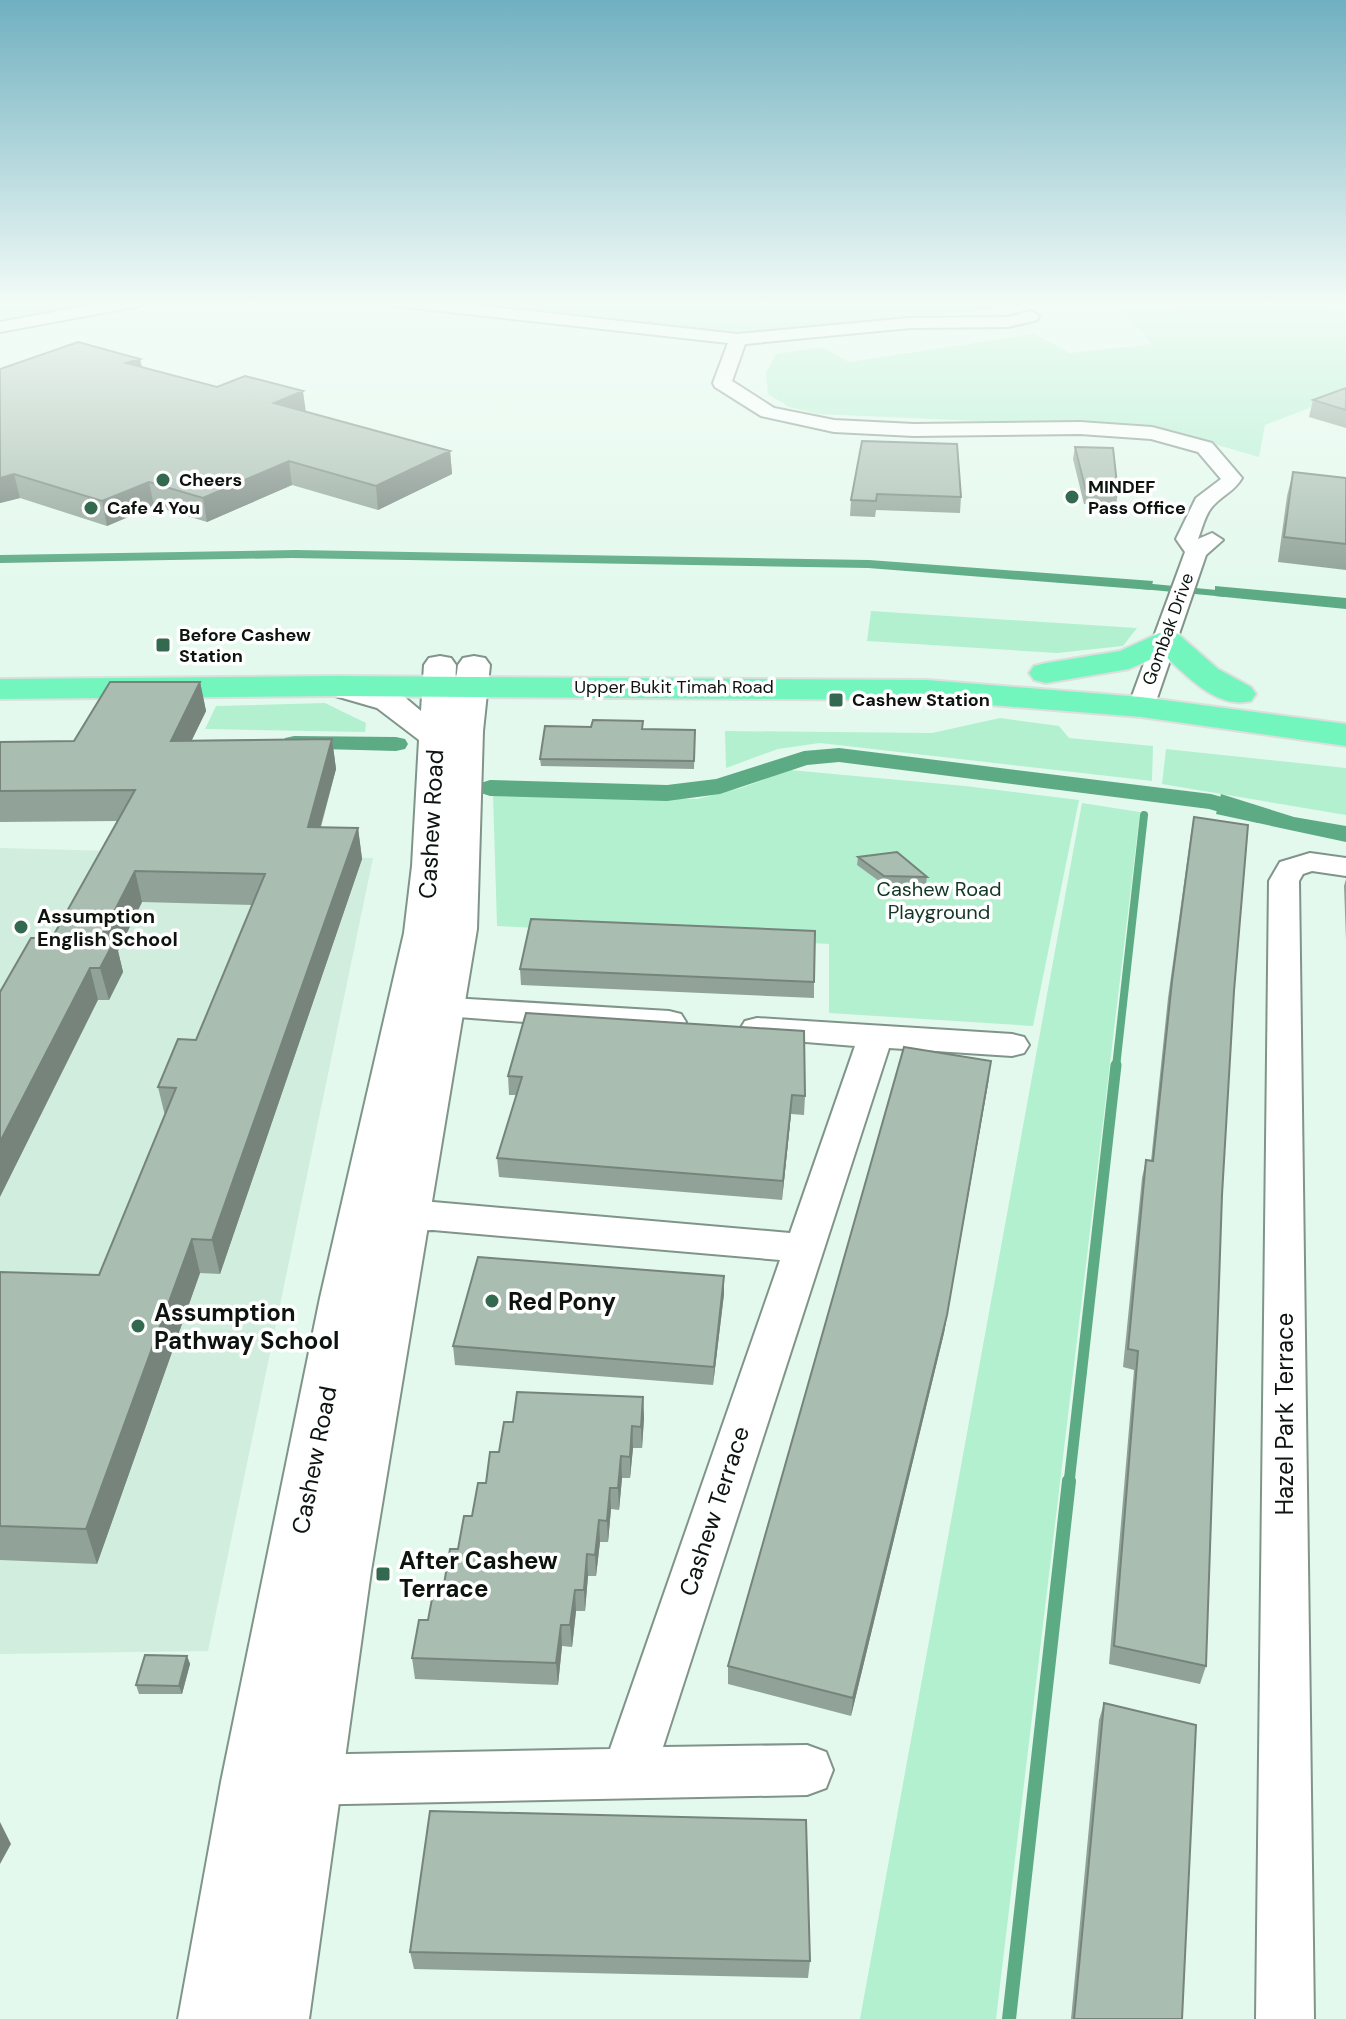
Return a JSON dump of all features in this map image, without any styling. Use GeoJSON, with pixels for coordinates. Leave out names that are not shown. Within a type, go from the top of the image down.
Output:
{"type":"FeatureCollection","features":[{"type":"Feature","properties":{"kind":"highway"},"geometry":{"type":"LineString","coordinates":[[1046,673],[1129,659],[1166,640],[1206,676],[1239,694]]}},
{"type":"Feature","properties":{"kind":"highway","name":"Upper Bukit Timah Road"},"geometry":{"type":"LineString","coordinates":[[0,668],[456,676],[778,675],[913,665],[1046,673],[1346,735]]}},
{"type":"Feature","properties":{"kind":"highway","name":"Upper Bukit Timah Road"},"geometry":{"type":"LineString","coordinates":[[778,675],[927,690],[1239,694],[1346,710]]}},
{"type":"Feature","properties":{"kind":"highway","name":"Upper Bukit Timah Road"},"geometry":{"type":"LineString","coordinates":[[0,689],[336,686],[456,676]]}},
{"type":"Feature","properties":{"kind":"street","name":"Gombak Drive"},"geometry":{"type":"LineString","coordinates":[[736,395],[749,406],[782,418],[831,427],[869,430],[1096,428],[1156,435],[1201,447],[1223,460],[1232,478],[1223,508],[1211,542],[1196,552],[1145,695]]}},
{"type":"Feature","properties":{"kind":"street","name":"Cashew Road"},"geometry":{"type":"LineString","coordinates":[[214,2019],[283,1781],[382,1217],[427,1006],[463,880],[446,763],[456,676]]}},
{"type":"Feature","properties":{"kind":"street"},"geometry":{"type":"LineString","coordinates":[[336,686],[389,701],[421,728],[446,763]]}},
{"type":"Feature","properties":{"kind":"street","name":"Hazel Park Terrace"},"geometry":{"type":"LineString","coordinates":[[1285,2019],[1284,881],[1291,868],[1310,862],[1346,867]]}},
{"type":"Feature","properties":{"kind":"street"},"geometry":{"type":"LineString","coordinates":[[427,1006],[1012,1045]]}},
{"type":"Feature","properties":{"kind":"street","name":"Cashew Terrace"},"geometry":{"type":"LineString","coordinates":[[628,1774],[875,1037]]}},
{"type":"Feature","properties":{"kind":"street"},"geometry":{"type":"LineString","coordinates":[[382,1217],[433,1216],[802,1248]]}},
{"type":"Feature","properties":{"kind":"street"},"geometry":{"type":"LineString","coordinates":[[283,1781],[807,1770]]}},
{"type":"Feature","properties":{"kind":"street","name":"Cashew Road"},"geometry":{"type":"LineString","coordinates":[[273,2019],[283,1781]]}},
{"type":"Feature","properties":{"kind":"shaded area"},"geometry":{"type":"Polygon","coordinates":[[[296,550],[869,560],[1153,581],[1151,590],[868,568],[292,558],[0,563],[0,555],[296,550]]]}},
{"type":"Feature","properties":{"kind":"shaded area"},"geometry":{"type":"Polygon","coordinates":[[[1215,586],[1346,598],[1346,609],[1215,596],[1215,586]]]}},
{"type":"Feature","properties":{"kind":"shaded area"},"geometry":{"type":"Polygon","coordinates":[[[1221,794],[1294,817],[1346,826],[1346,842],[1216,814],[1221,794]]]}},
{"type":"Feature","properties":{"kind":"shaded area","name":"Assumption Pathway School"},"geometry":{"type":"Polygon","coordinates":[[[0,848],[373,858],[208,1651],[0,1654],[0,848]]]}},
{"type":"Feature","properties":{"kind":"green space"},"geometry":{"type":"Polygon","coordinates":[[[770,395],[1343,395],[1265,425],[1259,457],[1162,429],[818,414],[789,407],[770,395]]]}},
{"type":"Feature","properties":{"kind":"green space"},"geometry":{"type":"Polygon","coordinates":[[[871,611],[1137,628],[1123,646],[1057,653],[867,641],[871,611]]]}},
{"type":"Feature","properties":{"kind":"green space"},"geometry":{"type":"Polygon","coordinates":[[[325,703],[366,723],[365,732],[205,729],[216,706],[325,703]]]}},
{"type":"Feature","properties":{"kind":"green space"},"geometry":{"type":"Polygon","coordinates":[[[1000,718],[1059,726],[1069,738],[1153,746],[1152,781],[820,743],[778,749],[726,768],[725,731],[932,733],[1000,718]]]}},
{"type":"Feature","properties":{"kind":"green space"},"geometry":{"type":"Polygon","coordinates":[[[1166,749],[1346,768],[1346,815],[1162,784],[1166,749]]]}},
{"type":"Feature","properties":{"kind":"green space","name":"Cashew Road Playground"},"geometry":{"type":"Polygon","coordinates":[[[790,770],[1079,800],[1033,1026],[829,1013],[829,944],[497,926],[493,795],[697,799],[741,788],[790,770]]]}},
{"type":"Feature","properties":{"kind":"green space"},"geometry":{"type":"Polygon","coordinates":[[[1082,803],[1140,812],[996,2019],[860,2019],[1082,803]]]}},
{"type":"Feature","properties":{"kind":"building"},"geometry":{"type":"Polygon","coordinates":[[[0,395],[293,395],[274,403],[450,451],[376,486],[289,461],[203,498],[149,482],[102,501],[14,474],[0,478],[0,395]]]}},
{"type":"Feature","properties":{"kind":"building"},"geometry":{"type":"Polygon","coordinates":[[[1326,395],[1346,395],[1346,410],[1313,400],[1326,395]]]}},
{"type":"Feature","properties":{"kind":"building"},"geometry":{"type":"Polygon","coordinates":[[[862,441],[957,444],[961,497],[877,494],[876,501],[851,500],[862,441]]]}},
{"type":"Feature","properties":{"kind":"building"},"geometry":{"type":"Polygon","coordinates":[[[1075,447],[1113,448],[1118,493],[1086,491],[1075,447]]]}},
{"type":"Feature","properties":{"kind":"building"},"geometry":{"type":"Polygon","coordinates":[[[1293,472],[1346,478],[1346,544],[1284,537],[1293,472]]]}},
{"type":"Feature","properties":{"kind":"building"},"geometry":{"type":"Polygon","coordinates":[[[110,682],[200,682],[171,741],[332,739],[308,827],[358,828],[212,1240],[192,1239],[86,1529],[0,1526],[0,1272],[99,1275],[176,1088],[158,1087],[178,1039],[196,1040],[265,874],[135,871],[100,939],[115,940],[100,968],[90,968],[0,1142],[0,992],[31,938],[52,938],[135,790],[0,791],[0,742],[74,741],[110,682]]]}},
{"type":"Feature","properties":{"kind":"building"},"geometry":{"type":"Polygon","coordinates":[[[593,720],[643,721],[642,729],[695,730],[694,761],[540,759],[545,726],[591,727],[593,720]]]}},
{"type":"Feature","properties":{"kind":"building"},"geometry":{"type":"Polygon","coordinates":[[[1194,817],[1248,825],[1222,1195],[1206,1666],[1114,1646],[1138,1351],[1128,1349],[1146,1160],[1153,1161],[1172,981],[1194,817]]]}},
{"type":"Feature","properties":{"kind":"building"},"geometry":{"type":"Polygon","coordinates":[[[897,852],[927,877],[884,876],[858,857],[897,852]]]}},
{"type":"Feature","properties":{"kind":"building"},"geometry":{"type":"Polygon","coordinates":[[[531,919],[815,931],[814,982],[520,969],[531,919]]]}},
{"type":"Feature","properties":{"kind":"building"},"geometry":{"type":"Polygon","coordinates":[[[526,1013],[804,1031],[805,1096],[792,1095],[783,1181],[497,1158],[522,1077],[508,1076],[526,1013]]]}},
{"type":"Feature","properties":{"kind":"building"},"geometry":{"type":"Polygon","coordinates":[[[904,1047],[991,1061],[947,1315],[853,1698],[728,1666],[904,1047]]]}},
{"type":"Feature","properties":{"kind":"building"},"geometry":{"type":"Polygon","coordinates":[[[478,1257],[724,1276],[714,1367],[453,1346],[478,1257]]]}},
{"type":"Feature","properties":{"kind":"building"},"geometry":{"type":"Polygon","coordinates":[[[517,1392],[643,1397],[641,1427],[632,1426],[630,1457],[621,1456],[618,1488],[610,1488],[607,1521],[599,1520],[595,1555],[587,1554],[584,1590],[575,1590],[570,1625],[561,1625],[556,1663],[412,1658],[419,1620],[428,1620],[435,1583],[444,1584],[450,1549],[458,1549],[464,1516],[472,1516],[478,1483],[486,1483],[490,1452],[499,1452],[504,1422],[513,1422],[517,1392]]]}},
{"type":"Feature","properties":{"kind":"building"},"geometry":{"type":"Polygon","coordinates":[[[145,1655],[187,1656],[179,1686],[136,1685],[145,1655]]]}},
{"type":"Feature","properties":{"kind":"building"},"geometry":{"type":"Polygon","coordinates":[[[1104,1703],[1196,1725],[1182,2019],[1074,2019],[1104,1703]]]}},
{"type":"Feature","properties":{"kind":"building"},"geometry":{"type":"Polygon","coordinates":[[[430,1811],[806,1820],[810,1961],[410,1952],[430,1811]]]}},
{"type":"Feature","properties":{"kind":"waterway"},"geometry":{"type":"LineString","coordinates":[[1142,586],[1227,594]]}},
{"type":"Feature","properties":{"kind":"waterway"},"geometry":{"type":"LineString","coordinates":[[294,743],[396,744]]}},
{"type":"Feature","properties":{"kind":"waterway"},"geometry":{"type":"LineString","coordinates":[[490,788],[667,793],[720,786],[804,758],[839,755],[1211,802],[1258,815]]}},
{"type":"Feature","properties":{"kind":"waterway"},"geometry":{"type":"LineString","coordinates":[[1116,1067],[1144,815]]}},
{"type":"Feature","properties":{"kind":"waterway"},"geometry":{"type":"LineString","coordinates":[[1069,1483],[1116,1065]]}},
{"type":"Feature","properties":{"kind":"waterway"},"geometry":{"type":"LineString","coordinates":[[1009,2019],[1069,1481]]}},
{"type":"Feature","properties":{"kind":"place","name":"Cheers"},"geometry":{"type":"Point","coordinates":[163,480]}},
{"type":"Feature","properties":{"kind":"place","name":"MINDEF Pass Office"},"geometry":{"type":"Point","coordinates":[1072,497]}},
{"type":"Feature","properties":{"kind":"place","name":"Cafe 4 You"},"geometry":{"type":"Point","coordinates":[91,508]}},
{"type":"Feature","properties":{"kind":"place","name":"Before Cashew Station"},"geometry":{"type":"Point","coordinates":[163,645]}},
{"type":"Feature","properties":{"kind":"place","name":"Cashew Station"},"geometry":{"type":"Point","coordinates":[836,700]}},
{"type":"Feature","properties":{"kind":"place","name":"Assumption English School"},"geometry":{"type":"Point","coordinates":[21,927]}},
{"type":"Feature","properties":{"kind":"place","name":"Red Pony"},"geometry":{"type":"Point","coordinates":[492,1301]}},
{"type":"Feature","properties":{"kind":"place","name":"Assumption Pathway School"},"geometry":{"type":"Point","coordinates":[138,1326]}},
{"type":"Feature","properties":{"kind":"place","name":"After Cashew Terrace"},"geometry":{"type":"Point","coordinates":[383,1574]}}]}
